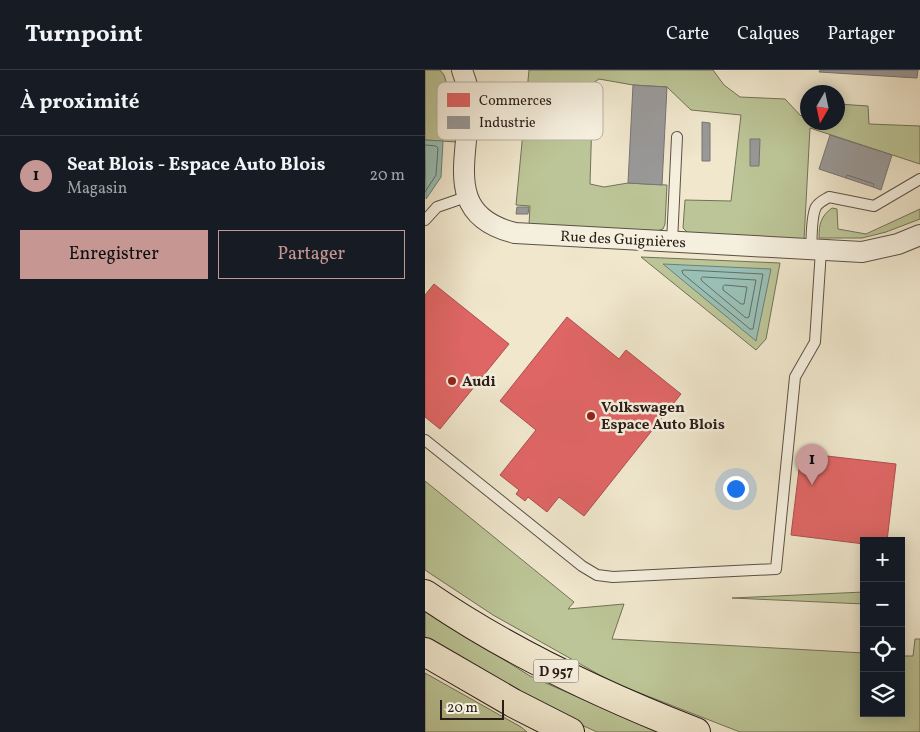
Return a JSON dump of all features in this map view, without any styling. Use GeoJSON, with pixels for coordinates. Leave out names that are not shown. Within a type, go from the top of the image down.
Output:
{"type":"FeatureCollection","features":[{"type":"Feature","properties":{"kind":"main road","name":"D 957"},"geometry":{"type":"LineString","coordinates":[[425,594],[532,659],[636,709],[696,732]]}},
{"type":"Feature","properties":{"kind":"main road"},"geometry":{"type":"LineString","coordinates":[[425,652],[513,703],[570,732]]}},
{"type":"Feature","properties":{"kind":"street"},"geometry":{"type":"LineString","coordinates":[[461,70],[465,82]]}},
{"type":"Feature","properties":{"kind":"street"},"geometry":{"type":"LineString","coordinates":[[466,197],[464,180],[467,140]]}},
{"type":"Feature","properties":{"kind":"street","name":"Rue des Guignières"},"geometry":{"type":"LineString","coordinates":[[466,197],[471,208],[482,220],[499,229],[515,233],[862,252],[898,244],[920,235]]}},
{"type":"Feature","properties":{"kind":"lane"},"geometry":{"type":"LineString","coordinates":[[671,242],[677,137]]}},
{"type":"Feature","properties":{"kind":"lane"},"geometry":{"type":"LineString","coordinates":[[425,440],[575,560],[597,575],[613,577],[776,569],[795,377],[815,342],[816,249],[814,213],[816,207],[829,197],[874,206],[920,179]]}},
{"type":"Feature","properties":{"kind":"lane"},"geometry":{"type":"LineString","coordinates":[[425,220],[437,207],[466,197]]}},
{"type":"Feature","properties":{"kind":"green space"},"geometry":{"type":"Polygon","coordinates":[[[425,70],[440,70],[446,82],[437,82],[437,140],[456,140],[456,142],[425,140],[425,70]]]}},
{"type":"Feature","properties":{"kind":"green space"},"geometry":{"type":"Polygon","coordinates":[[[529,70],[713,70],[724,85],[740,97],[785,99],[800,115],[800,130],[810,130],[804,240],[689,234],[683,228],[685,200],[731,201],[741,115],[691,110],[667,87],[633,85],[599,79],[594,82],[528,82],[529,70]]]}},
{"type":"Feature","properties":{"kind":"green space"},"geometry":{"type":"Polygon","coordinates":[[[845,104],[868,106],[869,124],[920,126],[920,164],[816,130],[845,130],[845,104]]]}},
{"type":"Feature","properties":{"kind":"green space"},"geometry":{"type":"Polygon","coordinates":[[[522,140],[591,140],[590,184],[604,187],[628,183],[667,185],[665,224],[663,229],[654,232],[529,225],[530,206],[516,205],[522,140]]]}},
{"type":"Feature","properties":{"kind":"green space"},"geometry":{"type":"Polygon","coordinates":[[[832,208],[837,209],[838,229],[866,234],[920,209],[920,219],[886,232],[862,238],[819,238],[821,221],[832,208]]]}},
{"type":"Feature","properties":{"kind":"green space"},"geometry":{"type":"Polygon","coordinates":[[[641,257],[780,263],[766,339],[756,350],[641,257]]]}},
{"type":"Feature","properties":{"kind":"green space"},"geometry":{"type":"Polygon","coordinates":[[[425,481],[574,602],[568,609],[624,604],[612,639],[860,653],[860,717],[905,717],[905,656],[913,656],[915,639],[920,639],[920,732],[740,732],[614,683],[493,615],[425,570],[425,481]]]}},
{"type":"Feature","properties":{"kind":"green space"},"geometry":{"type":"Polygon","coordinates":[[[860,592],[860,604],[732,598],[860,592]]]}},
{"type":"Feature","properties":{"kind":"green space"},"geometry":{"type":"Polygon","coordinates":[[[425,610],[530,676],[657,732],[597,732],[551,711],[425,637],[425,610]]]}},
{"type":"Feature","properties":{"kind":"green space"},"geometry":{"type":"Polygon","coordinates":[[[425,673],[521,727],[527,732],[425,732],[425,673]]]}},
{"type":"Feature","properties":{"kind":"water"},"geometry":{"type":"Polygon","coordinates":[[[425,140],[443,141],[441,177],[426,199],[425,140]]]}},
{"type":"Feature","properties":{"kind":"water"},"geometry":{"type":"Polygon","coordinates":[[[663,264],[771,269],[756,341],[663,264]]]}},
{"type":"Feature","properties":{"kind":"building: Commerces","name":"Audi"},"geometry":{"type":"Polygon","coordinates":[[[434,284],[509,344],[440,429],[425,417],[425,295],[434,284]]]}},
{"type":"Feature","properties":{"kind":"building: Commerces","name":"Volkswagen Espace Auto Blois"},"geometry":{"type":"Polygon","coordinates":[[[567,317],[619,359],[626,350],[681,394],[584,516],[559,497],[547,512],[528,497],[525,501],[516,494],[519,490],[500,475],[536,430],[500,401],[567,317]]]}},
{"type":"Feature","properties":{"kind":"building: Commerces"},"geometry":{"type":"Polygon","coordinates":[[[801,453],[896,464],[887,537],[860,537],[860,544],[791,535],[801,453]]]}},
{"type":"Feature","properties":{"kind":"building: Industrie"},"geometry":{"type":"Polygon","coordinates":[[[820,70],[918,70],[917,78],[819,72],[820,70]]]}},
{"type":"Feature","properties":{"kind":"building: Industrie"},"geometry":{"type":"Polygon","coordinates":[[[633,85],[667,87],[662,185],[628,183],[633,85]]]}},
{"type":"Feature","properties":{"kind":"building: Industrie"},"geometry":{"type":"Polygon","coordinates":[[[702,122],[710,123],[710,161],[702,161],[702,122]]]}},
{"type":"Feature","properties":{"kind":"building: Industrie"},"geometry":{"type":"Polygon","coordinates":[[[830,135],[892,155],[881,190],[873,187],[874,184],[847,175],[846,178],[819,169],[830,135]]]}},
{"type":"Feature","properties":{"kind":"building: Industrie"},"geometry":{"type":"Polygon","coordinates":[[[750,139],[760,139],[759,166],[750,166],[750,139]]]}},
{"type":"Feature","properties":{"kind":"building: Industrie"},"geometry":{"type":"Polygon","coordinates":[[[847,175],[874,184],[873,187],[846,178],[847,175]]]}},
{"type":"Feature","properties":{"kind":"building: Industrie"},"geometry":{"type":"Polygon","coordinates":[[[517,207],[529,207],[528,214],[516,214],[517,207]]]}},
{"type":"Feature","properties":{"kind":"place","name":"Audi"},"geometry":{"type":"Point","coordinates":[452,381]}},
{"type":"Feature","properties":{"kind":"place","name":"Volkswagen Espace Auto Blois"},"geometry":{"type":"Point","coordinates":[591,416]}},
{"type":"Feature","properties":{"kind":"place","name":"Seat Blois - Espace Auto Blois"},"geometry":{"type":"Point","coordinates":[812,485]}}]}
